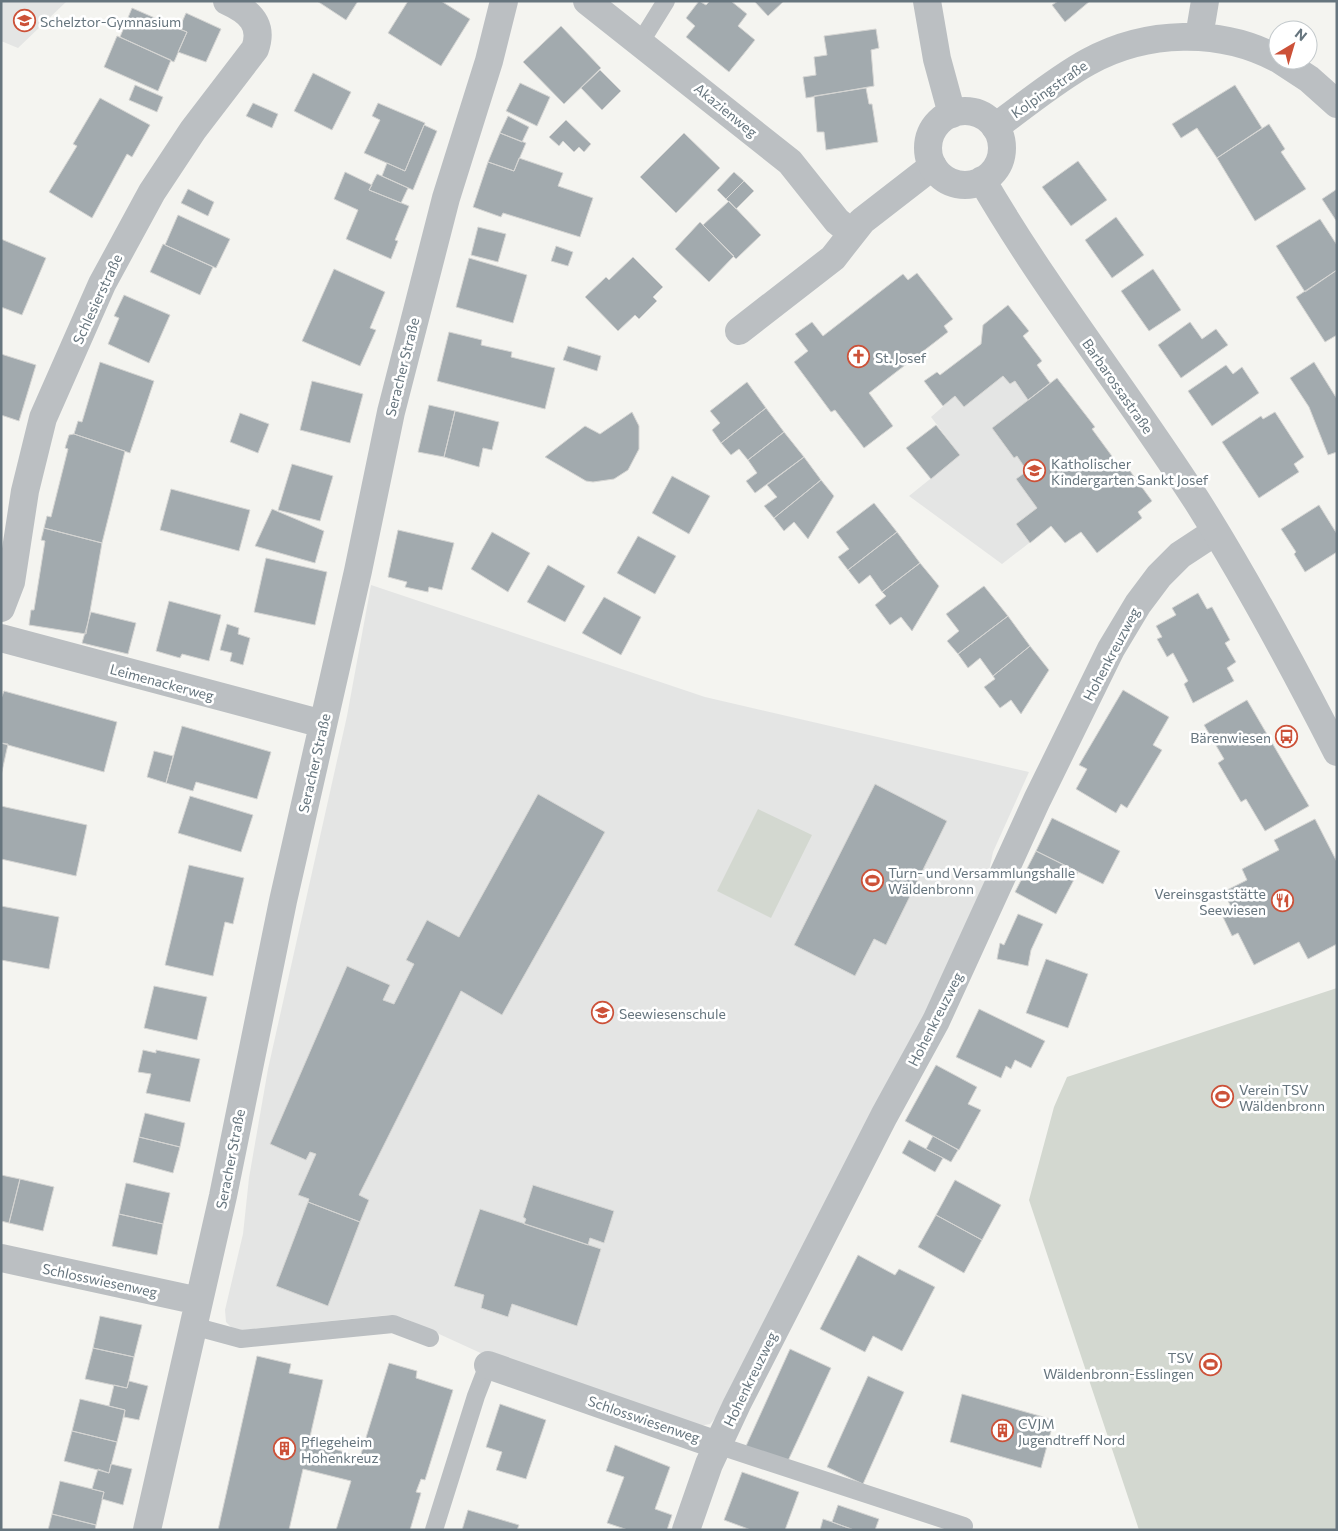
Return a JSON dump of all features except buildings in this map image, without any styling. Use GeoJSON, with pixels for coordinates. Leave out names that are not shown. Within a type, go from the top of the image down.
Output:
{"type":"FeatureCollection","features":[{"type":"Feature","properties":{"kind":"street","name":"Schlesierstraße"},"geometry":{"type":"LineString","coordinates":[[1,608],[11,582],[25,491],[36,444],[50,400],[102,284],[135,221],[193,130],[255,49],[259,39],[256,22],[243,8],[227,1]]}},
{"type":"Feature","properties":{"kind":"street","name":"Seracher Straße"},"geometry":{"type":"LineString","coordinates":[[147,1530],[196,1314],[283,901],[387,430],[410,333],[446,198],[489,61],[504,1]]}},
{"type":"Feature","properties":{"kind":"street","name":"Akazienweg"},"geometry":{"type":"LineString","coordinates":[[588,1],[790,162],[832,215],[852,233]]}},
{"type":"Feature","properties":{"kind":"street"},"geometry":{"type":"LineString","coordinates":[[927,1],[937,59],[952,114]]}},
{"type":"Feature","properties":{"kind":"street"},"geometry":{"type":"LineString","coordinates":[[1199,37],[1205,1]]}},
{"type":"Feature","properties":{"kind":"street","name":"Kolpingstraße"},"geometry":{"type":"LineString","coordinates":[[995,127],[1071,72],[1102,54],[1141,42],[1199,37],[1238,43],[1268,55]]}},
{"type":"Feature","properties":{"kind":"street","name":"Kolpingstraße"},"geometry":{"type":"LineString","coordinates":[[1295,70],[1310,79],[1337,104]]}},
{"type":"Feature","properties":{"kind":"street"},"geometry":{"type":"LineString","coordinates":[[970,111],[987,119],[995,127],[1002,144],[1002,154],[994,170],[982,180],[969,185],[955,184],[946,180],[933,166],[928,150],[931,133],[936,126],[952,114],[970,111]]}},
{"type":"Feature","properties":{"kind":"street"},"geometry":{"type":"LineString","coordinates":[[739,331],[833,258],[852,233],[872,213],[933,166]]}},
{"type":"Feature","properties":{"kind":"street","name":"Barbarossastraße"},"geometry":{"type":"LineString","coordinates":[[982,180],[1028,256],[1168,457],[1216,532],[1278,639],[1337,752]]}},
{"type":"Feature","properties":{"kind":"street","name":"Hohenkreuzweg"},"geometry":{"type":"LineString","coordinates":[[686,1530],[717,1445],[862,1159],[936,1021],[1037,800],[1120,633],[1138,604],[1169,565],[1216,532]]}},
{"type":"Feature","properties":{"kind":"street","name":"Leimenackerweg"},"geometry":{"type":"LineString","coordinates":[[1,638],[323,724]]}},
{"type":"Feature","properties":{"kind":"street","name":"Schlosswiesenweg"},"geometry":{"type":"LineString","coordinates":[[1,1258],[196,1314]]}},
{"type":"Feature","properties":{"kind":"street","name":"Schlosswiesenweg"},"geometry":{"type":"LineString","coordinates":[[488,1365],[717,1445]]}},
{"type":"Feature","properties":{"kind":"lane"},"geometry":{"type":"LineString","coordinates":[[640,43],[666,1]]}},
{"type":"Feature","properties":{"kind":"lane","name":"Schlosswiesenweg"},"geometry":{"type":"LineString","coordinates":[[196,1314],[241,1339],[393,1324],[430,1338]]}},
{"type":"Feature","properties":{"kind":"lane","name":"Schlosswiesenweg"},"geometry":{"type":"LineString","coordinates":[[434,1530],[476,1396],[488,1365]]}},
{"type":"Feature","properties":{"kind":"lane","name":"Schlosswiesenweg"},"geometry":{"type":"LineString","coordinates":[[717,1445],[964,1526]]}},
{"type":"Feature","properties":{"kind":"shaded area","name":"Schelztor-Gymnasium"},"geometry":{"type":"Polygon","coordinates":[[[1,1],[67,1],[18,48],[1,41],[1,1]]]}},
{"type":"Feature","properties":{"kind":"shaded area","name":"Katholischer Kindergarten Sankt Josef"},"geometry":{"type":"Polygon","coordinates":[[[1003,376],[1010,384],[1015,381],[1028,400],[1057,378],[1095,427],[1092,429],[1117,463],[1122,460],[1152,501],[1138,512],[1142,518],[1097,553],[1081,532],[1065,543],[1051,526],[1002,564],[909,496],[960,455],[931,417],[955,396],[964,407],[1003,376]]]}},
{"type":"Feature","properties":{"kind":"shaded area","name":"Seewiesenschule"},"geometry":{"type":"Polygon","coordinates":[[[371,585],[705,697],[1029,772],[993,852],[986,885],[943,983],[717,1416],[710,1424],[699,1426],[485,1355],[404,1318],[389,1315],[243,1330],[233,1329],[226,1322],[225,1310],[243,1234],[249,1178],[268,1069],[347,716],[371,585]]]}},
{"type":"Feature","properties":{"kind":"shaded area"},"geometry":{"type":"Polygon","coordinates":[[[758,809],[812,835],[771,918],[717,891],[758,809]]]}},
{"type":"Feature","properties":{"kind":"shaded area","name":"TSV Wäldenbronn-Esslingen"},"geometry":{"type":"Polygon","coordinates":[[[1337,988],[1337,1530],[1139,1530],[1029,1200],[1054,1107],[1067,1077],[1337,988]]]}},
{"type":"Feature","properties":{"kind":"place","name":"Schelztor-Gymnasium"},"geometry":{"type":"Point","coordinates":[24,21]}},
{"type":"Feature","properties":{"kind":"place","name":"St. Josef"},"geometry":{"type":"Point","coordinates":[859,357]}},
{"type":"Feature","properties":{"kind":"place","name":"Katholischer Kindergarten Sankt Josef"},"geometry":{"type":"Point","coordinates":[1035,471]}},
{"type":"Feature","properties":{"kind":"place","name":"Bärenwiesen"},"geometry":{"type":"Point","coordinates":[1287,737]}},
{"type":"Feature","properties":{"kind":"place","name":"Turn- und Versammlungshalle Wäldenbronn"},"geometry":{"type":"Point","coordinates":[872,880]}},
{"type":"Feature","properties":{"kind":"place","name":"Vereinsgaststätte Seewiesen"},"geometry":{"type":"Point","coordinates":[1282,901]}},
{"type":"Feature","properties":{"kind":"place","name":"Seewiesenschule"},"geometry":{"type":"Point","coordinates":[603,1013]}},
{"type":"Feature","properties":{"kind":"place","name":"Verein TSV Wäldenbronn"},"geometry":{"type":"Point","coordinates":[1223,1097]}},
{"type":"Feature","properties":{"kind":"place","name":"TSV Wäldenbronn-Esslingen"},"geometry":{"type":"Point","coordinates":[1210,1365]}},
{"type":"Feature","properties":{"kind":"place","name":"CVJM Jugendtreff Nord"},"geometry":{"type":"Point","coordinates":[1002,1431]}},
{"type":"Feature","properties":{"kind":"place","name":"Pflegeheim Hohenkreuz"},"geometry":{"type":"Point","coordinates":[285,1449]}}]}
